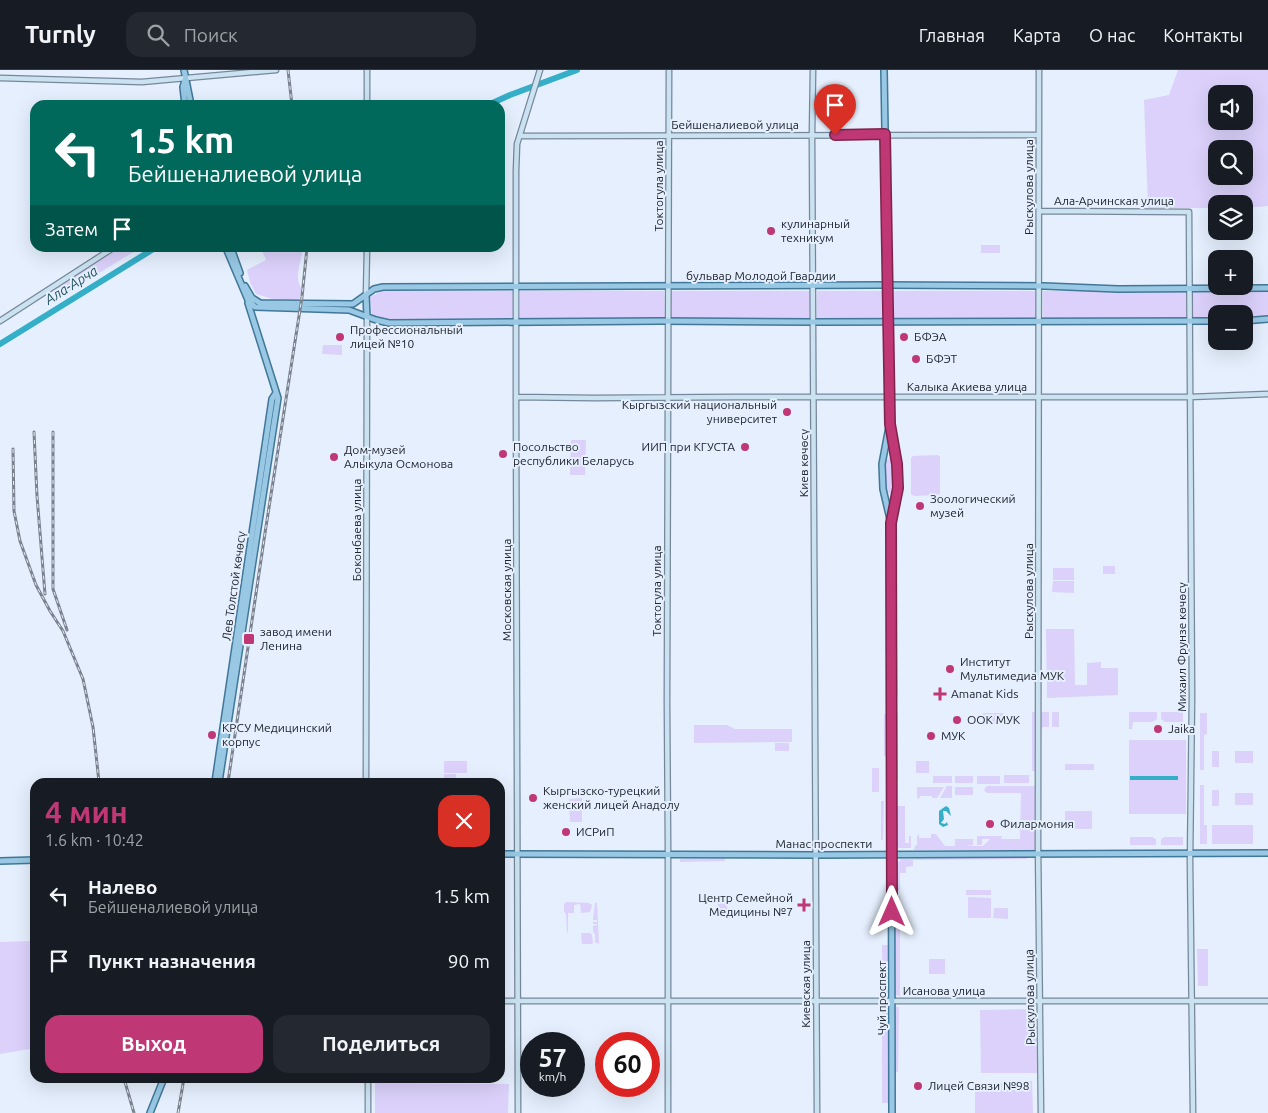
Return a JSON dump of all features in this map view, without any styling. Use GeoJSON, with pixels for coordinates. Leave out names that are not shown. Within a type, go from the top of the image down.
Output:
{"type":"FeatureCollection","features":[{"type":"Feature","properties":{"kind":"main road"},"geometry":{"type":"LineString","coordinates":[[184,70],[190,100]]}},
{"type":"Feature","properties":{"kind":"main road"},"geometry":{"type":"LineString","coordinates":[[0,78],[128,82],[185,79],[276,70]]}},
{"type":"Feature","properties":{"kind":"main road"},"geometry":{"type":"LineString","coordinates":[[367,70],[367,100]]}},
{"type":"Feature","properties":{"kind":"main road","name":"Московская улица"},"geometry":{"type":"LineString","coordinates":[[518,1113],[517,144],[540,70]]}},
{"type":"Feature","properties":{"kind":"main road","name":"Токтогула улица"},"geometry":{"type":"LineString","coordinates":[[668,1113],[669,70]]}},
{"type":"Feature","properties":{"kind":"main road","name":"Киев көчөсү"},"geometry":{"type":"LineString","coordinates":[[813,70],[815,855]]}},
{"type":"Feature","properties":{"kind":"main road","name":"Чуй проспект"},"geometry":{"type":"LineString","coordinates":[[884,70],[890,424],[897,464],[898,488],[891,523],[892,1113]]}},
{"type":"Feature","properties":{"kind":"main road","name":"Рыскулова улица"},"geometry":{"type":"LineString","coordinates":[[1039,70],[1038,854],[1041,1113]]}},
{"type":"Feature","properties":{"kind":"main road"},"geometry":{"type":"LineString","coordinates":[[184,100],[183,87],[185,79]]}},
{"type":"Feature","properties":{"kind":"main road","name":"Бейшеналиевой улица"},"geometry":{"type":"LineString","coordinates":[[520,136],[1039,135]]}},
{"type":"Feature","properties":{"kind":"main road","name":"Ала-Арчинская улица"},"geometry":{"type":"LineString","coordinates":[[1040,211],[1189,212]]}},
{"type":"Feature","properties":{"kind":"main road","name":"Михаил Фрунзе көчөсү"},"geometry":{"type":"LineString","coordinates":[[1189,212],[1192,696],[1190,854],[1193,1113]]}},
{"type":"Feature","properties":{"kind":"main road"},"geometry":{"type":"LineString","coordinates":[[0,320],[107,252]]}},
{"type":"Feature","properties":{"kind":"main road","name":"Лев Толстой көчөсү"},"geometry":{"type":"LineString","coordinates":[[228,252],[248,300]]}},
{"type":"Feature","properties":{"kind":"main road","name":"Лев Толстой көчөсү"},"geometry":{"type":"LineString","coordinates":[[221,778],[278,398],[252,318],[245,286],[232,252]]}},
{"type":"Feature","properties":{"kind":"main road","name":"Боконбаева улица"},"geometry":{"type":"LineString","coordinates":[[366,778],[367,252]]}},
{"type":"Feature","properties":{"kind":"main road","name":"бульвар Молодой Гвардии"},"geometry":{"type":"LineString","coordinates":[[258,306],[353,304],[374,289],[383,287],[888,285],[1040,286],[1118,289],[1268,288]]}},
{"type":"Feature","properties":{"kind":"main road"},"geometry":{"type":"LineString","coordinates":[[245,286],[258,306]]}},
{"type":"Feature","properties":{"kind":"main road"},"geometry":{"type":"LineString","coordinates":[[248,300],[258,306],[349,310],[389,323],[1208,321]]}},
{"type":"Feature","properties":{"kind":"main road"},"geometry":{"type":"LineString","coordinates":[[252,318],[258,306]]}},
{"type":"Feature","properties":{"kind":"main road"},"geometry":{"type":"LineString","coordinates":[[1253,320],[1268,319]]}},
{"type":"Feature","properties":{"kind":"main road","name":"Лев Толстой көчөсү"},"geometry":{"type":"LineString","coordinates":[[216,778],[272,399],[276,393]]}},
{"type":"Feature","properties":{"kind":"main road","name":"Калыка Акиева улица"},"geometry":{"type":"LineString","coordinates":[[516,397],[1190,397],[1268,394]]}},
{"type":"Feature","properties":{"kind":"main road","name":"Чуй проспект"},"geometry":{"type":"LineString","coordinates":[[890,424],[882,464],[883,489],[891,523]]}},
{"type":"Feature","properties":{"kind":"main road","name":"Манас проспекти"},"geometry":{"type":"LineString","coordinates":[[505,854],[1268,853]]}},
{"type":"Feature","properties":{"kind":"main road","name":"Киевская улица"},"geometry":{"type":"LineString","coordinates":[[815,855],[817,1113]]}},
{"type":"Feature","properties":{"kind":"main road"},"geometry":{"type":"LineString","coordinates":[[0,861],[30,860]]}},
{"type":"Feature","properties":{"kind":"main road","name":"Исанова улица"},"geometry":{"type":"LineString","coordinates":[[505,1001],[1268,1000]]}},
{"type":"Feature","properties":{"kind":"main road"},"geometry":{"type":"LineString","coordinates":[[150,1113],[162,1083]]}},
{"type":"Feature","properties":{"kind":"main road"},"geometry":{"type":"LineString","coordinates":[[368,1083],[368,1113]]}},
{"type":"Feature","properties":{"kind":"shaded area"},"geometry":{"type":"Polygon","coordinates":[[[1178,70],[1268,70],[1268,206],[1253,207],[1253,195],[1208,195],[1208,208],[1148,208],[1144,100],[1169,95],[1178,70]]]}},
{"type":"Feature","properties":{"kind":"shaded area"},"geometry":{"type":"Polygon","coordinates":[[[981,245],[1000,245],[1000,253],[981,253],[981,245]]]}},
{"type":"Feature","properties":{"kind":"shaded area"},"geometry":{"type":"Polygon","coordinates":[[[114,252],[133,252],[58,298],[53,290],[114,252]]]}},
{"type":"Feature","properties":{"kind":"shaded area"},"geometry":{"type":"Polygon","coordinates":[[[263,252],[302,252],[298,273],[301,289],[299,299],[273,299],[256,294],[247,270],[266,260],[263,252]]]}},
{"type":"Feature","properties":{"kind":"shaded area"},"geometry":{"type":"Polygon","coordinates":[[[382,291],[513,291],[513,320],[382,319],[372,317],[370,297],[382,291]]]}},
{"type":"Feature","properties":{"kind":"shaded area"},"geometry":{"type":"Polygon","coordinates":[[[520,291],[664,291],[665,320],[520,320],[520,291]]]}},
{"type":"Feature","properties":{"kind":"shaded area"},"geometry":{"type":"Polygon","coordinates":[[[671,291],[810,291],[810,320],[671,320],[671,291]]]}},
{"type":"Feature","properties":{"kind":"shaded area"},"geometry":{"type":"Polygon","coordinates":[[[817,291],[885,291],[885,320],[817,320],[817,291]]]}},
{"type":"Feature","properties":{"kind":"shaded area"},"geometry":{"type":"Polygon","coordinates":[[[894,291],[1037,291],[1037,320],[894,320],[894,291]]]}},
{"type":"Feature","properties":{"kind":"shaded area"},"geometry":{"type":"Polygon","coordinates":[[[1043,291],[1187,291],[1187,320],[1043,320],[1043,291]]]}},
{"type":"Feature","properties":{"kind":"shaded area"},"geometry":{"type":"Polygon","coordinates":[[[1192,291],[1208,291],[1208,295],[1253,295],[1253,292],[1268,292],[1268,316],[1253,318],[1253,305],[1208,305],[1208,320],[1192,320],[1192,291]]]}},
{"type":"Feature","properties":{"kind":"shaded area"},"geometry":{"type":"Polygon","coordinates":[[[323,345],[342,345],[342,355],[322,354],[323,345]]]}},
{"type":"Feature","properties":{"kind":"shaded area"},"geometry":{"type":"Polygon","coordinates":[[[571,440],[586,440],[585,475],[570,475],[571,440]]]}},
{"type":"Feature","properties":{"kind":"shaded area"},"geometry":{"type":"Polygon","coordinates":[[[938,455],[940,457],[940,493],[938,495],[914,496],[911,494],[911,458],[913,456],[938,455]]]}},
{"type":"Feature","properties":{"kind":"shaded area"},"geometry":{"type":"Polygon","coordinates":[[[889,458],[895,462],[896,488],[890,494],[885,490],[884,462],[889,458]]]}},
{"type":"Feature","properties":{"kind":"shaded area"},"geometry":{"type":"Polygon","coordinates":[[[1103,566],[1115,566],[1115,574],[1103,574],[1103,566]]]}},
{"type":"Feature","properties":{"kind":"shaded area"},"geometry":{"type":"Polygon","coordinates":[[[1053,568],[1074,568],[1074,580],[1053,580],[1053,568]]]}},
{"type":"Feature","properties":{"kind":"shaded area"},"geometry":{"type":"Polygon","coordinates":[[[1053,581],[1074,581],[1074,593],[1052,592],[1053,581]]]}},
{"type":"Feature","properties":{"kind":"shaded area"},"geometry":{"type":"Polygon","coordinates":[[[1046,629],[1074,629],[1075,685],[1087,685],[1087,663],[1101,662],[1101,668],[1118,668],[1118,695],[1047,698],[1046,629]]]}},
{"type":"Feature","properties":{"kind":"shaded area"},"geometry":{"type":"Polygon","coordinates":[[[895,638],[897,638],[898,696],[895,696],[895,638]]]}},
{"type":"Feature","properties":{"kind":"shaded area"},"geometry":{"type":"Polygon","coordinates":[[[1032,712],[1036,712],[1036,771],[1032,771],[1032,712]]]}},
{"type":"Feature","properties":{"kind":"shaded area"},"geometry":{"type":"Polygon","coordinates":[[[1041,712],[1049,712],[1049,727],[1041,727],[1041,712]]]}},
{"type":"Feature","properties":{"kind":"shaded area"},"geometry":{"type":"Polygon","coordinates":[[[1052,712],[1059,712],[1059,727],[1052,727],[1052,712]]]}},
{"type":"Feature","properties":{"kind":"shaded area"},"geometry":{"type":"Polygon","coordinates":[[[1129,712],[1157,712],[1157,719],[1152,722],[1133,722],[1132,729],[1129,729],[1129,712]]]}},
{"type":"Feature","properties":{"kind":"shaded area"},"geometry":{"type":"Polygon","coordinates":[[[1161,712],[1183,712],[1183,722],[1165,722],[1161,719],[1161,712]]]}},
{"type":"Feature","properties":{"kind":"shaded area"},"geometry":{"type":"Polygon","coordinates":[[[894,713],[898,713],[898,779],[895,779],[894,713]]]}},
{"type":"Feature","properties":{"kind":"shaded area"},"geometry":{"type":"Polygon","coordinates":[[[983,713],[1003,713],[1003,723],[983,723],[983,713]]]}},
{"type":"Feature","properties":{"kind":"shaded area"},"geometry":{"type":"Polygon","coordinates":[[[1200,713],[1207,713],[1207,734],[1204,735],[1204,770],[1200,770],[1200,713]]]}},
{"type":"Feature","properties":{"kind":"shaded area"},"geometry":{"type":"Polygon","coordinates":[[[884,714],[888,714],[888,756],[884,756],[884,714]]]}},
{"type":"Feature","properties":{"kind":"shaded area"},"geometry":{"type":"Polygon","coordinates":[[[694,725],[727,725],[735,729],[792,729],[792,742],[694,743],[694,725]]]}},
{"type":"Feature","properties":{"kind":"shaded area"},"geometry":{"type":"Polygon","coordinates":[[[1129,740],[1186,740],[1186,814],[1129,814],[1129,740]]]}},
{"type":"Feature","properties":{"kind":"shaded area"},"geometry":{"type":"Polygon","coordinates":[[[775,743],[789,743],[789,751],[775,751],[775,743]]]}},
{"type":"Feature","properties":{"kind":"shaded area"},"geometry":{"type":"Polygon","coordinates":[[[1212,751],[1219,751],[1219,767],[1212,767],[1212,751]]]}},
{"type":"Feature","properties":{"kind":"shaded area"},"geometry":{"type":"Polygon","coordinates":[[[1235,751],[1253,751],[1253,763],[1235,763],[1235,751]]]}},
{"type":"Feature","properties":{"kind":"shaded area"},"geometry":{"type":"Polygon","coordinates":[[[444,761],[467,761],[467,773],[444,773],[444,761]]]}},
{"type":"Feature","properties":{"kind":"shaded area"},"geometry":{"type":"Polygon","coordinates":[[[916,761],[929,761],[929,773],[916,773],[916,761]]]}},
{"type":"Feature","properties":{"kind":"shaded area"},"geometry":{"type":"Polygon","coordinates":[[[1065,764],[1094,764],[1094,770],[1065,770],[1065,764]]]}},
{"type":"Feature","properties":{"kind":"shaded area"},"geometry":{"type":"Polygon","coordinates":[[[872,768],[879,768],[879,792],[872,792],[872,768]]]}},
{"type":"Feature","properties":{"kind":"shaded area"},"geometry":{"type":"Polygon","coordinates":[[[444,774],[456,774],[456,778],[444,778],[444,774]]]}},
{"type":"Feature","properties":{"kind":"shaded area"},"geometry":{"type":"Polygon","coordinates":[[[1004,775],[1029,775],[1029,783],[1004,783],[1004,775]]]}},
{"type":"Feature","properties":{"kind":"shaded area"},"geometry":{"type":"Polygon","coordinates":[[[933,776],[952,776],[952,783],[933,783],[933,776]]]}},
{"type":"Feature","properties":{"kind":"shaded area"},"geometry":{"type":"Polygon","coordinates":[[[955,776],[973,776],[973,783],[955,783],[955,776]]]}},
{"type":"Feature","properties":{"kind":"shaded area"},"geometry":{"type":"Polygon","coordinates":[[[977,776],[1000,776],[1000,784],[977,784],[977,776]]]}},
{"type":"Feature","properties":{"kind":"shaded area"},"geometry":{"type":"Polygon","coordinates":[[[1200,785],[1204,785],[1204,825],[1207,825],[1207,844],[1200,844],[1200,785]]]}},
{"type":"Feature","properties":{"kind":"shaded area"},"geometry":{"type":"Polygon","coordinates":[[[947,786],[952,786],[952,798],[940,798],[947,786]]]}},
{"type":"Feature","properties":{"kind":"shaded area"},"geometry":{"type":"Polygon","coordinates":[[[987,786],[1037,786],[1036,850],[914,850],[919,834],[919,838],[931,838],[931,834],[936,834],[945,846],[955,846],[955,839],[973,839],[973,845],[966,846],[983,846],[990,839],[982,839],[982,845],[977,845],[977,836],[1002,836],[1001,839],[1020,839],[1021,793],[987,793],[984,790],[987,786]]]}},
{"type":"Feature","properties":{"kind":"shaded area"},"geometry":{"type":"Polygon","coordinates":[[[917,787],[944,787],[937,798],[920,796],[919,799],[917,797],[917,787]]]}},
{"type":"Feature","properties":{"kind":"shaded area"},"geometry":{"type":"Polygon","coordinates":[[[955,787],[973,787],[973,795],[955,795],[955,787]]]}},
{"type":"Feature","properties":{"kind":"shaded area"},"geometry":{"type":"Polygon","coordinates":[[[1212,790],[1219,790],[1219,806],[1212,806],[1212,790]]]}},
{"type":"Feature","properties":{"kind":"shaded area"},"geometry":{"type":"Polygon","coordinates":[[[1235,793],[1253,793],[1253,805],[1235,805],[1235,793]]]}},
{"type":"Feature","properties":{"kind":"shaded area"},"geometry":{"type":"Polygon","coordinates":[[[582,798],[582,822],[570,822],[569,799],[582,798]]]}},
{"type":"Feature","properties":{"kind":"shaded area"},"geometry":{"type":"Polygon","coordinates":[[[881,801],[884,801],[883,840],[881,840],[881,801]]]}},
{"type":"Feature","properties":{"kind":"shaded area"},"geometry":{"type":"Polygon","coordinates":[[[896,806],[905,806],[905,843],[909,843],[909,836],[911,836],[911,848],[899,848],[896,844],[896,806]]]}},
{"type":"Feature","properties":{"kind":"shaded area"},"geometry":{"type":"Polygon","coordinates":[[[1065,811],[1092,811],[1092,829],[1065,829],[1065,811]]]}},
{"type":"Feature","properties":{"kind":"shaded area"},"geometry":{"type":"Polygon","coordinates":[[[1212,825],[1253,825],[1253,844],[1212,844],[1212,825]]]}},
{"type":"Feature","properties":{"kind":"shaded area"},"geometry":{"type":"Polygon","coordinates":[[[1130,837],[1152,837],[1156,839],[1156,845],[1130,845],[1130,837]]]}},
{"type":"Feature","properties":{"kind":"shaded area"},"geometry":{"type":"Polygon","coordinates":[[[1165,837],[1183,837],[1183,845],[1161,845],[1161,839],[1165,837]]]}},
{"type":"Feature","properties":{"kind":"shaded area"},"geometry":{"type":"Polygon","coordinates":[[[1027,856],[1027,859],[913,860],[913,866],[906,867],[906,873],[900,873],[900,890],[894,890],[894,867],[901,859],[1027,856]]]}},
{"type":"Feature","properties":{"kind":"shaded area"},"geometry":{"type":"Polygon","coordinates":[[[725,858],[725,861],[680,862],[680,859],[725,858]]]}},
{"type":"Feature","properties":{"kind":"shaded area"},"geometry":{"type":"Polygon","coordinates":[[[966,890],[991,890],[991,895],[966,895],[966,890]]]}},
{"type":"Feature","properties":{"kind":"shaded area"},"geometry":{"type":"Polygon","coordinates":[[[895,896],[900,896],[900,996],[895,995],[895,896]]]}},
{"type":"Feature","properties":{"kind":"shaded area"},"geometry":{"type":"Polygon","coordinates":[[[968,897],[991,898],[991,918],[968,918],[968,897]]]}},
{"type":"Feature","properties":{"kind":"shaded area"},"geometry":{"type":"Polygon","coordinates":[[[727,898],[727,916],[718,916],[718,899],[727,898]]]}},
{"type":"Feature","properties":{"kind":"shaded area"},"geometry":{"type":"Polygon","coordinates":[[[566,902],[589,903],[592,905],[590,912],[581,913],[580,904],[574,905],[574,913],[568,913],[568,933],[564,911],[564,904],[566,902]]]}},
{"type":"Feature","properties":{"kind":"shaded area"},"geometry":{"type":"Polygon","coordinates":[[[595,903],[597,903],[599,944],[595,942],[595,934],[593,932],[593,926],[597,925],[593,924],[593,922],[597,922],[597,920],[593,920],[595,903]]]}},
{"type":"Feature","properties":{"kind":"shaded area"},"geometry":{"type":"Polygon","coordinates":[[[994,908],[1008,908],[1008,919],[993,918],[994,908]]]}},
{"type":"Feature","properties":{"kind":"shaded area"},"geometry":{"type":"Polygon","coordinates":[[[581,933],[590,933],[593,943],[582,944],[581,933]]]}},
{"type":"Feature","properties":{"kind":"shaded area"},"geometry":{"type":"Polygon","coordinates":[[[30,941],[30,1049],[0,1054],[0,942],[30,941]]]}},
{"type":"Feature","properties":{"kind":"shaded area"},"geometry":{"type":"Polygon","coordinates":[[[882,945],[888,945],[887,995],[882,995],[882,945]]]}},
{"type":"Feature","properties":{"kind":"shaded area"},"geometry":{"type":"Polygon","coordinates":[[[1197,949],[1208,949],[1208,986],[1198,986],[1197,949]]]}},
{"type":"Feature","properties":{"kind":"shaded area"},"geometry":{"type":"Polygon","coordinates":[[[929,959],[945,959],[945,974],[929,974],[929,959]]]}},
{"type":"Feature","properties":{"kind":"shaded area"},"geometry":{"type":"Polygon","coordinates":[[[882,1007],[889,1007],[889,1103],[882,1103],[882,1007]]]}},
{"type":"Feature","properties":{"kind":"shaded area"},"geometry":{"type":"Polygon","coordinates":[[[895,1007],[899,1007],[898,1072],[894,1072],[895,1007]]]}},
{"type":"Feature","properties":{"kind":"shaded area"},"geometry":{"type":"Polygon","coordinates":[[[1036,1009],[1037,1073],[981,1073],[980,1010],[1036,1009]]]}},
{"type":"Feature","properties":{"kind":"shaded area"},"geometry":{"type":"Polygon","coordinates":[[[1032,1081],[1033,1113],[975,1113],[975,1084],[1032,1081]]]}},
{"type":"Feature","properties":{"kind":"shaded area"},"geometry":{"type":"Polygon","coordinates":[[[375,1083],[509,1084],[508,1113],[375,1113],[375,1083]]]}},
{"type":"Feature","properties":{"kind":"water"},"geometry":{"type":"Polygon","coordinates":[[[1130,776],[1178,776],[1178,780],[1130,780],[1130,776]]]}},
{"type":"Feature","properties":{"kind":"water"},"geometry":{"type":"Polygon","coordinates":[[[946,806],[949,808],[951,816],[946,811],[943,811],[944,819],[941,823],[945,824],[947,822],[948,825],[943,827],[939,824],[939,811],[946,806]]]}},
{"type":"Feature","properties":{"kind":"waterway","name":"Ала-Арча"},"geometry":{"type":"LineString","coordinates":[[499,100],[577,70]]}},
{"type":"Feature","properties":{"kind":"waterway","name":"Ала-Арча"},"geometry":{"type":"LineString","coordinates":[[0,344],[149,252]]}},
{"type":"Feature","properties":{"kind":"railway"},"geometry":{"type":"LineString","coordinates":[[288,70],[291,100]]}},
{"type":"Feature","properties":{"kind":"railway"},"geometry":{"type":"LineString","coordinates":[[229,778],[302,297],[307,252]]}},
{"type":"Feature","properties":{"kind":"railway"},"geometry":{"type":"LineString","coordinates":[[34,432],[45,594]]}},
{"type":"Feature","properties":{"kind":"railway"},"geometry":{"type":"LineString","coordinates":[[53,432],[53,589],[67,630]]}},
{"type":"Feature","properties":{"kind":"railway"},"geometry":{"type":"LineString","coordinates":[[13,449],[14,511],[20,541],[36,585],[63,631],[83,679],[93,727],[99,778]]}},
{"type":"Feature","properties":{"kind":"railway"},"geometry":{"type":"LineString","coordinates":[[125,1083],[134,1113]]}},
{"type":"Feature","properties":{"kind":"railway"},"geometry":{"type":"LineString","coordinates":[[178,1113],[183,1083]]}},
{"type":"Feature","properties":{"kind":"place","name":"кулинарный техникум"},"geometry":{"type":"Point","coordinates":[771,231]}},
{"type":"Feature","properties":{"kind":"place","name":"Профессиональный лицей №10"},"geometry":{"type":"Point","coordinates":[340,337]}},
{"type":"Feature","properties":{"kind":"place","name":"БФЭА"},"geometry":{"type":"Point","coordinates":[904,337]}},
{"type":"Feature","properties":{"kind":"place","name":"БФЭТ"},"geometry":{"type":"Point","coordinates":[916,359]}},
{"type":"Feature","properties":{"kind":"place","name":"Кыргызский национальный университет"},"geometry":{"type":"Point","coordinates":[787,412]}},
{"type":"Feature","properties":{"kind":"place","name":"ИИП при КГУСТА"},"geometry":{"type":"Point","coordinates":[745,447]}},
{"type":"Feature","properties":{"kind":"place","name":"Посольство республики Беларусь"},"geometry":{"type":"Point","coordinates":[503,454]}},
{"type":"Feature","properties":{"kind":"place","name":"Дом-музей Алыкула Осмонова"},"geometry":{"type":"Point","coordinates":[334,457]}},
{"type":"Feature","properties":{"kind":"place","name":"Зоологический музей"},"geometry":{"type":"Point","coordinates":[920,506]}},
{"type":"Feature","properties":{"kind":"place","name":"завод имени Ленина"},"geometry":{"type":"Point","coordinates":[249,639]}},
{"type":"Feature","properties":{"kind":"place","name":"Институт Мультимедиа МУК"},"geometry":{"type":"Point","coordinates":[950,669]}},
{"type":"Feature","properties":{"kind":"place","name":"Amanat Kids"},"geometry":{"type":"Point","coordinates":[940,694]}},
{"type":"Feature","properties":{"kind":"place","name":"ООК МУК"},"geometry":{"type":"Point","coordinates":[957,720]}},
{"type":"Feature","properties":{"kind":"place","name":"Jaika"},"geometry":{"type":"Point","coordinates":[1158,729]}},
{"type":"Feature","properties":{"kind":"place","name":"КРСУ Медицинский корпус"},"geometry":{"type":"Point","coordinates":[212,735]}},
{"type":"Feature","properties":{"kind":"place","name":"МУК"},"geometry":{"type":"Point","coordinates":[931,736]}},
{"type":"Feature","properties":{"kind":"place","name":"Кыргызско-турецкий женский лицей Анадолу"},"geometry":{"type":"Point","coordinates":[533,798]}},
{"type":"Feature","properties":{"kind":"place","name":"Филармония"},"geometry":{"type":"Point","coordinates":[990,824]}},
{"type":"Feature","properties":{"kind":"place","name":"ИСРиП"},"geometry":{"type":"Point","coordinates":[566,832]}},
{"type":"Feature","properties":{"kind":"place","name":"Центр Семейной Медицины №7"},"geometry":{"type":"Point","coordinates":[804,905]}},
{"type":"Feature","properties":{"kind":"place","name":"Лицей Связи №98"},"geometry":{"type":"Point","coordinates":[918,1086]}},
{"type":"Feature","properties":{"kind":"route"},"geometry":{"type":"LineString","coordinates":[[835,135],[885,134],[890,424],[896,454],[898,488],[891,523],[892,912]]}}]}
